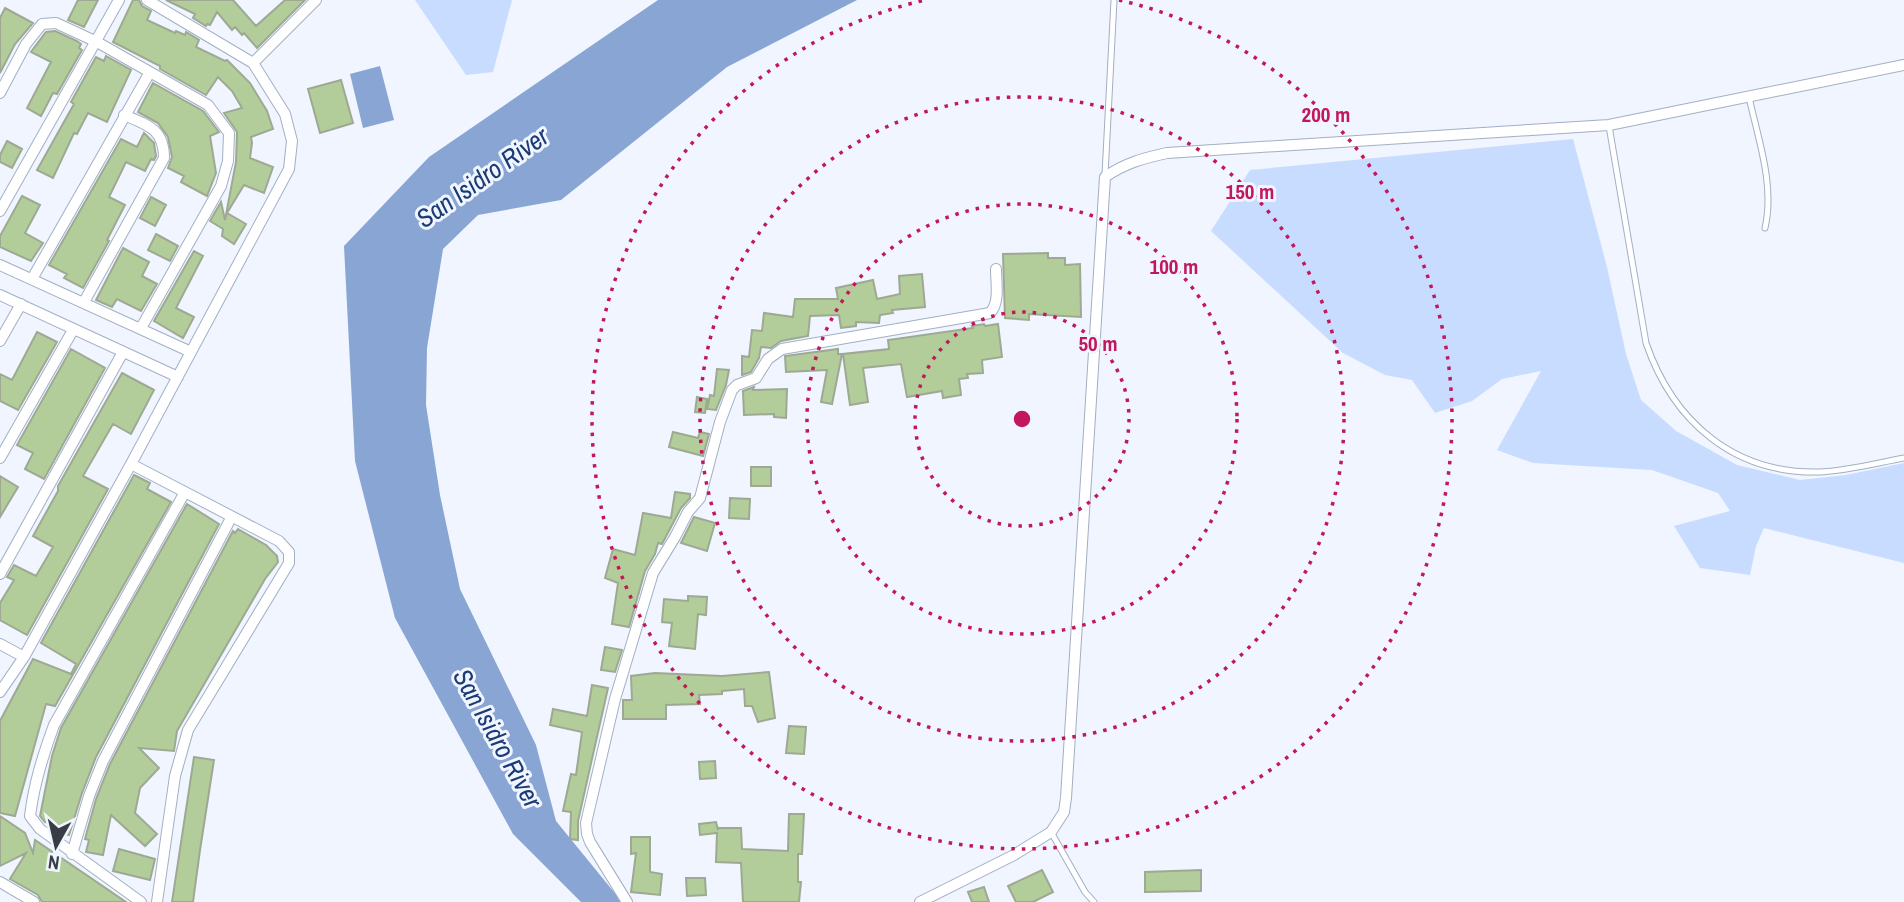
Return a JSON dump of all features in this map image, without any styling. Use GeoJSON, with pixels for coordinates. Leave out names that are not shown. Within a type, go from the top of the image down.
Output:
{"type":"FeatureCollection","features":[{"type":"Feature","properties":{"kind":"street"},"geometry":{"type":"LineString","coordinates":[[0,211],[119,0]]}},
{"type":"Feature","properties":{"kind":"street"},"geometry":{"type":"LineString","coordinates":[[0,692],[24,657],[131,464],[289,169],[292,141],[285,114],[253,62],[147,0]]}},
{"type":"Feature","properties":{"kind":"street"},"geometry":{"type":"LineString","coordinates":[[253,62],[316,0]]}},
{"type":"Feature","properties":{"kind":"street"},"geometry":{"type":"LineString","coordinates":[[0,93],[26,44],[41,24],[56,23],[97,42],[208,105],[229,133],[221,186],[141,328]]}},
{"type":"Feature","properties":{"kind":"street"},"geometry":{"type":"LineString","coordinates":[[920,902],[1014,855],[1051,832],[1063,811],[1066,798],[1105,177],[1129,163],[1167,153],[1609,125],[1904,65]]}},
{"type":"Feature","properties":{"kind":"street"},"geometry":{"type":"LineString","coordinates":[[32,279],[149,72]]}},
{"type":"Feature","properties":{"kind":"street"},"geometry":{"type":"LineString","coordinates":[[84,302],[164,158],[164,143],[152,127],[124,115]]}},
{"type":"Feature","properties":{"kind":"street"},"geometry":{"type":"LineString","coordinates":[[0,265],[191,352]]}},
{"type":"Feature","properties":{"kind":"street"},"geometry":{"type":"LineString","coordinates":[[627,902],[587,834],[587,814],[615,699],[653,573],[688,512],[700,498],[720,422],[732,390],[737,385],[756,378],[768,359],[782,349],[990,313],[996,304],[996,270]]}},
{"type":"Feature","properties":{"kind":"street"},"geometry":{"type":"LineString","coordinates":[[0,295],[178,377]]}},
{"type":"Feature","properties":{"kind":"street"},"geometry":{"type":"LineString","coordinates":[[0,341],[21,304]]}},
{"type":"Feature","properties":{"kind":"street"},"geometry":{"type":"LineString","coordinates":[[0,458],[73,330]]}},
{"type":"Feature","properties":{"kind":"street"},"geometry":{"type":"LineString","coordinates":[[0,574],[123,352]]}},
{"type":"Feature","properties":{"kind":"street"},"geometry":{"type":"LineString","coordinates":[[131,464],[279,541],[289,552],[289,563],[188,730],[175,776],[157,902]]}},
{"type":"Feature","properties":{"kind":"street"},"geometry":{"type":"LineString","coordinates":[[141,902],[72,854],[40,829],[30,816],[40,763],[54,725],[185,492]]}},
{"type":"Feature","properties":{"kind":"street"},"geometry":{"type":"LineString","coordinates":[[72,854],[89,796],[103,761],[231,518]]}},
{"type":"Feature","properties":{"kind":"street"},"geometry":{"type":"LineString","coordinates":[[0,644],[24,657]]}},
{"type":"Feature","properties":{"kind":"street"},"geometry":{"type":"LineString","coordinates":[[0,882],[34,902]]}},
{"type":"Feature","properties":{"kind":"lane"},"geometry":{"type":"LineString","coordinates":[[1105,177],[1114,0]]}},
{"type":"Feature","properties":{"kind":"lane"},"geometry":{"type":"LineString","coordinates":[[1749,97],[1768,188],[1765,228]]}},
{"type":"Feature","properties":{"kind":"lane"},"geometry":{"type":"LineString","coordinates":[[1609,125],[1646,343],[1655,370],[1682,412],[1726,448],[1768,467],[1820,472],[1904,458]]}},
{"type":"Feature","properties":{"kind":"lane"},"geometry":{"type":"LineString","coordinates":[[1051,832],[1085,892],[1094,902]]}},
{"type":"Feature","properties":{"kind":"shaded area"},"geometry":{"type":"Polygon","coordinates":[[[415,0],[512,0],[493,72],[466,75],[415,0]]]}},
{"type":"Feature","properties":{"kind":"shaded area"},"geometry":{"type":"Polygon","coordinates":[[[1573,139],[1607,267],[1626,354],[1641,400],[1676,431],[1737,465],[1800,480],[1846,475],[1904,463],[1904,563],[1764,528],[1756,546],[1750,575],[1700,568],[1674,526],[1730,511],[1718,493],[1652,470],[1533,463],[1497,450],[1541,371],[1502,379],[1472,401],[1435,413],[1412,380],[1385,375],[1343,353],[1211,231],[1250,170],[1573,139]]]}},
{"type":"Feature","properties":{"kind":"water","name":"San Isidro River"},"geometry":{"type":"Polygon","coordinates":[[[658,0],[857,0],[727,67],[561,200],[478,215],[443,249],[427,348],[426,405],[440,495],[460,589],[536,745],[556,821],[622,902],[581,902],[513,834],[395,618],[355,461],[344,246],[429,157],[658,0]]]}},
{"type":"Feature","properties":{"kind":"water"},"geometry":{"type":"Polygon","coordinates":[[[380,66],[394,120],[363,128],[350,74],[380,66]]]}},
{"type":"Feature","properties":{"kind":"building"},"geometry":{"type":"Polygon","coordinates":[[[78,0],[98,0],[84,27],[68,20],[78,0]]]}},
{"type":"Feature","properties":{"kind":"building"},"geometry":{"type":"Polygon","coordinates":[[[133,0],[139,0],[142,6],[151,11],[147,20],[175,33],[176,31],[185,35],[186,32],[199,40],[196,47],[227,60],[250,83],[267,111],[273,129],[251,137],[250,158],[273,167],[264,193],[244,185],[227,213],[246,224],[234,244],[222,236],[223,229],[210,221],[221,202],[225,220],[236,162],[237,132],[224,113],[242,108],[232,91],[218,77],[206,95],[160,69],[160,66],[113,42],[133,0]]]}},
{"type":"Feature","properties":{"kind":"building"},"geometry":{"type":"Polygon","coordinates":[[[166,0],[233,0],[256,26],[285,0],[305,0],[257,48],[244,33],[242,35],[235,27],[232,30],[217,12],[210,25],[206,26],[193,18],[195,14],[166,0]]]}},
{"type":"Feature","properties":{"kind":"building"},"geometry":{"type":"Polygon","coordinates":[[[5,8],[33,23],[15,44],[0,73],[0,18],[5,8]]]}},
{"type":"Feature","properties":{"kind":"building"},"geometry":{"type":"Polygon","coordinates":[[[55,31],[77,41],[82,50],[41,116],[27,108],[51,62],[31,52],[46,32],[55,31]]]}},
{"type":"Feature","properties":{"kind":"building"},"geometry":{"type":"Polygon","coordinates":[[[106,56],[131,70],[107,122],[88,113],[77,134],[74,133],[53,178],[37,170],[74,104],[71,102],[96,57],[104,61],[106,56]]]}},
{"type":"Feature","properties":{"kind":"building"},"geometry":{"type":"Polygon","coordinates":[[[341,80],[353,123],[320,133],[308,89],[341,80]]]}},
{"type":"Feature","properties":{"kind":"building"},"geometry":{"type":"Polygon","coordinates":[[[153,83],[203,111],[219,132],[210,136],[216,173],[207,196],[181,182],[184,176],[168,168],[172,157],[168,137],[158,123],[138,112],[153,83]]]}},
{"type":"Feature","properties":{"kind":"building"},"geometry":{"type":"Polygon","coordinates":[[[144,133],[154,143],[156,156],[154,160],[151,159],[145,171],[126,162],[109,197],[125,205],[83,288],[64,278],[67,274],[49,265],[121,139],[137,147],[144,133]]]}},
{"type":"Feature","properties":{"kind":"building"},"geometry":{"type":"Polygon","coordinates":[[[7,141],[22,149],[12,168],[0,162],[0,155],[7,141]]]}},
{"type":"Feature","properties":{"kind":"building"},"geometry":{"type":"Polygon","coordinates":[[[22,196],[40,205],[25,233],[43,243],[31,261],[0,247],[0,236],[22,196]]]}},
{"type":"Feature","properties":{"kind":"building"},"geometry":{"type":"Polygon","coordinates":[[[151,197],[166,205],[155,226],[140,218],[151,197]]]}},
{"type":"Feature","properties":{"kind":"building"},"geometry":{"type":"Polygon","coordinates":[[[156,234],[178,246],[170,261],[148,250],[156,234]]]}},
{"type":"Feature","properties":{"kind":"building"},"geometry":{"type":"Polygon","coordinates":[[[123,248],[149,262],[142,276],[157,284],[141,311],[117,299],[112,307],[96,300],[123,248]]]}},
{"type":"Feature","properties":{"kind":"building"},"geometry":{"type":"Polygon","coordinates":[[[194,251],[203,256],[176,308],[194,317],[183,338],[154,321],[194,251]]]}},
{"type":"Feature","properties":{"kind":"building"},"geometry":{"type":"Polygon","coordinates":[[[1048,253],[1048,258],[1065,258],[1065,265],[1080,264],[1081,317],[1029,314],[1029,320],[1005,318],[1003,254],[1048,253]]]}},
{"type":"Feature","properties":{"kind":"building"},"geometry":{"type":"Polygon","coordinates":[[[922,274],[925,307],[892,310],[893,313],[880,315],[879,323],[856,322],[856,326],[841,328],[839,315],[810,316],[808,336],[781,341],[771,348],[761,347],[759,358],[751,372],[742,375],[742,356],[749,357],[752,330],[762,331],[764,313],[793,317],[795,299],[838,299],[836,288],[873,280],[877,299],[900,294],[899,276],[922,274]]]}},
{"type":"Feature","properties":{"kind":"building"},"geometry":{"type":"Polygon","coordinates":[[[998,324],[1002,357],[982,360],[983,373],[967,374],[968,378],[959,379],[961,395],[943,398],[942,391],[907,397],[901,364],[863,368],[868,402],[850,405],[843,354],[889,349],[888,340],[973,328],[972,326],[998,324]]]}},
{"type":"Feature","properties":{"kind":"building"},"geometry":{"type":"Polygon","coordinates":[[[37,332],[57,342],[18,410],[0,401],[0,374],[12,380],[37,332]]]}},
{"type":"Feature","properties":{"kind":"building"},"geometry":{"type":"Polygon","coordinates":[[[71,349],[105,368],[44,479],[25,469],[33,453],[17,445],[71,349]]]}},
{"type":"Feature","properties":{"kind":"building"},"geometry":{"type":"Polygon","coordinates":[[[838,349],[838,354],[842,354],[832,404],[821,402],[827,370],[786,372],[785,356],[838,349]]]}},
{"type":"Feature","properties":{"kind":"building"},"geometry":{"type":"Polygon","coordinates":[[[717,369],[729,370],[726,385],[716,410],[707,409],[710,395],[714,396],[717,369]]]}},
{"type":"Feature","properties":{"kind":"building"},"geometry":{"type":"Polygon","coordinates":[[[122,373],[154,390],[131,434],[113,424],[83,476],[108,489],[27,635],[0,620],[0,603],[14,580],[7,577],[14,565],[36,576],[53,547],[33,536],[122,373]]]}},
{"type":"Feature","properties":{"kind":"building"},"geometry":{"type":"Polygon","coordinates":[[[754,387],[753,390],[787,389],[786,418],[774,417],[774,414],[744,415],[743,391],[754,387]]]}},
{"type":"Feature","properties":{"kind":"building"},"geometry":{"type":"Polygon","coordinates":[[[697,397],[707,399],[705,413],[695,412],[697,397]]]}},
{"type":"Feature","properties":{"kind":"building"},"geometry":{"type":"Polygon","coordinates":[[[673,432],[698,438],[700,432],[709,434],[703,456],[669,447],[673,432]]]}},
{"type":"Feature","properties":{"kind":"building"},"geometry":{"type":"Polygon","coordinates":[[[751,467],[771,467],[771,486],[751,486],[751,467]]]}},
{"type":"Feature","properties":{"kind":"building"},"geometry":{"type":"Polygon","coordinates":[[[134,475],[150,483],[147,489],[171,502],[55,706],[46,704],[15,816],[0,813],[0,721],[33,659],[71,674],[76,664],[41,643],[134,475]]]}},
{"type":"Feature","properties":{"kind":"building"},"geometry":{"type":"Polygon","coordinates":[[[0,476],[18,487],[0,517],[0,476]]]}},
{"type":"Feature","properties":{"kind":"building"},"geometry":{"type":"Polygon","coordinates":[[[675,492],[690,494],[690,498],[681,508],[662,544],[658,543],[645,571],[629,627],[612,624],[618,583],[605,578],[613,549],[635,555],[643,513],[671,518],[675,492]]]}},
{"type":"Feature","properties":{"kind":"building"},"geometry":{"type":"Polygon","coordinates":[[[730,498],[750,499],[749,519],[729,518],[730,498]]]}},
{"type":"Feature","properties":{"kind":"building"},"geometry":{"type":"Polygon","coordinates":[[[187,504],[219,524],[96,757],[69,835],[59,833],[58,825],[45,822],[40,816],[52,756],[61,728],[187,504]]]}},
{"type":"Feature","properties":{"kind":"building"},"geometry":{"type":"Polygon","coordinates":[[[694,517],[715,523],[707,551],[681,543],[694,517]]]}},
{"type":"Feature","properties":{"kind":"building"},"geometry":{"type":"Polygon","coordinates":[[[238,529],[266,545],[277,556],[278,562],[265,579],[177,731],[174,751],[139,748],[159,768],[140,788],[135,813],[157,834],[145,846],[111,815],[103,855],[86,852],[89,840],[85,839],[96,799],[110,764],[233,531],[235,533],[238,529]]]}},
{"type":"Feature","properties":{"kind":"building"},"geometry":{"type":"Polygon","coordinates":[[[688,596],[707,597],[706,615],[698,614],[695,649],[669,646],[672,623],[662,622],[664,599],[688,601],[688,596]]]}},
{"type":"Feature","properties":{"kind":"building"},"geometry":{"type":"Polygon","coordinates":[[[605,647],[622,650],[615,672],[601,670],[605,647]]]}},
{"type":"Feature","properties":{"kind":"building"},"geometry":{"type":"Polygon","coordinates":[[[769,672],[775,718],[758,722],[752,706],[745,706],[744,689],[699,695],[700,704],[666,705],[666,719],[623,719],[623,700],[632,700],[631,676],[655,673],[722,676],[769,672]]]}},
{"type":"Feature","properties":{"kind":"building"},"geometry":{"type":"Polygon","coordinates":[[[592,685],[608,688],[578,821],[578,840],[570,839],[571,812],[563,811],[571,774],[576,775],[582,732],[550,725],[553,709],[587,716],[592,685]]]}},
{"type":"Feature","properties":{"kind":"building"},"geometry":{"type":"Polygon","coordinates":[[[789,726],[806,727],[804,754],[786,753],[789,726]]]}},
{"type":"Feature","properties":{"kind":"building"},"geometry":{"type":"Polygon","coordinates":[[[194,757],[214,760],[193,902],[172,902],[194,757]]]}},
{"type":"Feature","properties":{"kind":"building"},"geometry":{"type":"Polygon","coordinates":[[[715,761],[716,778],[700,779],[699,762],[715,761]]]}},
{"type":"Feature","properties":{"kind":"building"},"geometry":{"type":"Polygon","coordinates":[[[789,814],[804,814],[802,854],[798,854],[798,882],[801,882],[799,902],[743,902],[741,863],[716,862],[717,833],[700,835],[699,824],[716,822],[718,830],[741,828],[742,849],[788,851],[789,814]]]}},
{"type":"Feature","properties":{"kind":"building"},"geometry":{"type":"Polygon","coordinates":[[[0,816],[25,833],[33,853],[35,840],[126,902],[42,902],[38,895],[10,879],[26,853],[0,866],[0,816]]]}},
{"type":"Feature","properties":{"kind":"building"},"geometry":{"type":"Polygon","coordinates":[[[631,837],[650,837],[650,872],[662,874],[660,895],[631,892],[636,853],[631,854],[631,837]]]}},
{"type":"Feature","properties":{"kind":"building"},"geometry":{"type":"Polygon","coordinates":[[[119,849],[155,859],[150,880],[113,871],[119,849]]]}},
{"type":"Feature","properties":{"kind":"building"},"geometry":{"type":"Polygon","coordinates":[[[1042,870],[1053,892],[1033,902],[1016,902],[1008,886],[1042,870]]]}},
{"type":"Feature","properties":{"kind":"building"},"geometry":{"type":"Polygon","coordinates":[[[1201,870],[1201,891],[1145,892],[1145,872],[1201,870]]]}},
{"type":"Feature","properties":{"kind":"building"},"geometry":{"type":"Polygon","coordinates":[[[686,878],[705,878],[706,895],[687,896],[686,878]]]}},
{"type":"Feature","properties":{"kind":"building"},"geometry":{"type":"Polygon","coordinates":[[[984,887],[989,902],[972,902],[968,892],[984,887]]]}}]}
